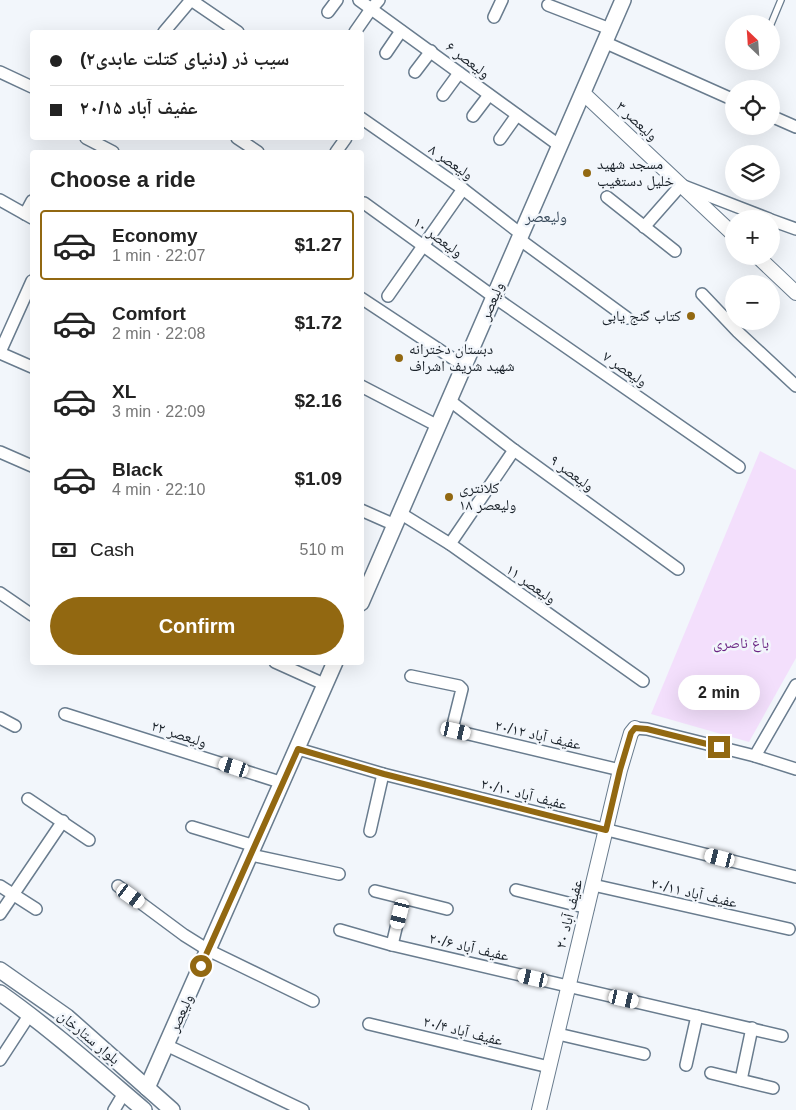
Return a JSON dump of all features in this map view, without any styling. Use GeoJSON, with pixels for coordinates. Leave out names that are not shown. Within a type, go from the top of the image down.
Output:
{"type":"FeatureCollection","features":[{"type":"Feature","properties":{"kind":"main road","name":"ولیعصر"},"geometry":{"type":"LineString","coordinates":[[364,596],[623,0]]}},
{"type":"Feature","properties":{"kind":"main road","name":"ولیعصر"},"geometry":{"type":"LineString","coordinates":[[147,1088],[334,665]]}},
{"type":"Feature","properties":{"kind":"main road","name":"بلوار ستارخان"},"geometry":{"type":"LineString","coordinates":[[0,970],[67,1017],[172,1110]]}},
{"type":"Feature","properties":{"kind":"main road","name":"بلوار ستارخان"},"geometry":{"type":"LineString","coordinates":[[0,994],[30,1014],[144,1110]]}},
{"type":"Feature","properties":{"kind":"street"},"geometry":{"type":"LineString","coordinates":[[166,30],[191,0],[235,30]]}},
{"type":"Feature","properties":{"kind":"street"},"geometry":{"type":"LineString","coordinates":[[328,12],[337,0]]}},
{"type":"Feature","properties":{"kind":"street","name":"۶ ولیعصر"},"geometry":{"type":"LineString","coordinates":[[359,0],[375,4],[401,31],[560,146]]}},
{"type":"Feature","properties":{"kind":"street"},"geometry":{"type":"LineString","coordinates":[[494,17],[502,0]]}},
{"type":"Feature","properties":{"kind":"street"},"geometry":{"type":"LineString","coordinates":[[356,30],[375,4]]}},
{"type":"Feature","properties":{"kind":"street"},"geometry":{"type":"LineString","coordinates":[[548,5],[725,95]]}},
{"type":"Feature","properties":{"kind":"street"},"geometry":{"type":"LineString","coordinates":[[386,52],[401,31]]}},
{"type":"Feature","properties":{"kind":"street"},"geometry":{"type":"LineString","coordinates":[[416,72],[431,51]]}},
{"type":"Feature","properties":{"kind":"street"},"geometry":{"type":"LineString","coordinates":[[0,72],[30,86]]}},
{"type":"Feature","properties":{"kind":"street"},"geometry":{"type":"LineString","coordinates":[[443,95],[459,72]]}},
{"type":"Feature","properties":{"kind":"street","name":"۳ ولیعصر"},"geometry":{"type":"LineString","coordinates":[[583,92],[725,227]]}},
{"type":"Feature","properties":{"kind":"street"},"geometry":{"type":"LineString","coordinates":[[473,116],[489,94]]}},
{"type":"Feature","properties":{"kind":"street"},"geometry":{"type":"LineString","coordinates":[[500,139],[517,115]]}},
{"type":"Feature","properties":{"kind":"street","name":"۸ ولیعصر"},"geometry":{"type":"LineString","coordinates":[[364,120],[463,189],[520,237],[627,318]]}},
{"type":"Feature","properties":{"kind":"street"},"geometry":{"type":"LineString","coordinates":[[780,120],[796,127]]}},
{"type":"Feature","properties":{"kind":"street"},"geometry":{"type":"LineString","coordinates":[[90,140],[110,150]]}},
{"type":"Feature","properties":{"kind":"street"},"geometry":{"type":"LineString","coordinates":[[240,140],[255,150]]}},
{"type":"Feature","properties":{"kind":"street"},"geometry":{"type":"LineString","coordinates":[[644,227],[682,186],[746,210]]}},
{"type":"Feature","properties":{"kind":"street"},"geometry":{"type":"LineString","coordinates":[[388,296],[463,189]]}},
{"type":"Feature","properties":{"kind":"street"},"geometry":{"type":"LineString","coordinates":[[607,197],[675,251]]}},
{"type":"Feature","properties":{"kind":"street"},"geometry":{"type":"LineString","coordinates":[[0,200],[29,216]]}},
{"type":"Feature","properties":{"kind":"street","name":"۱۰ ولیعصر"},"geometry":{"type":"LineString","coordinates":[[364,203],[494,297]]}},
{"type":"Feature","properties":{"kind":"street"},"geometry":{"type":"LineString","coordinates":[[780,223],[796,229]]}},
{"type":"Feature","properties":{"kind":"street"},"geometry":{"type":"LineString","coordinates":[[766,265],[796,293]]}},
{"type":"Feature","properties":{"kind":"street"},"geometry":{"type":"LineString","coordinates":[[30,286],[0,353],[30,366]]}},
{"type":"Feature","properties":{"kind":"street"},"geometry":{"type":"LineString","coordinates":[[702,294],[738,332],[796,386]]}},
{"type":"Feature","properties":{"kind":"street","name":"۷ ولیعصر"},"geometry":{"type":"LineString","coordinates":[[494,297],[739,467]]}},
{"type":"Feature","properties":{"kind":"street"},"geometry":{"type":"LineString","coordinates":[[364,300],[464,366]]}},
{"type":"Feature","properties":{"kind":"street"},"geometry":{"type":"LineString","coordinates":[[364,388],[438,426]]}},
{"type":"Feature","properties":{"kind":"street","name":"۹ ولیعصر"},"geometry":{"type":"LineString","coordinates":[[449,400],[514,450],[678,569]]}},
{"type":"Feature","properties":{"kind":"street"},"geometry":{"type":"LineString","coordinates":[[450,544],[514,450]]}},
{"type":"Feature","properties":{"kind":"street"},"geometry":{"type":"LineString","coordinates":[[0,452],[30,465]]}},
{"type":"Feature","properties":{"kind":"street","name":"۱۱ ولیعصر"},"geometry":{"type":"LineString","coordinates":[[364,511],[398,519],[450,544],[642,681]]}},
{"type":"Feature","properties":{"kind":"street"},"geometry":{"type":"LineString","coordinates":[[0,593],[30,614]]}},
{"type":"Feature","properties":{"kind":"street"},"geometry":{"type":"LineString","coordinates":[[282,665],[326,685]]}},
{"type":"Feature","properties":{"kind":"street","name":"عفیف آباد ۲۰/۱۲"},"geometry":{"type":"LineString","coordinates":[[411,676],[459,686],[462,689],[453,725],[456,731],[620,770]]}},
{"type":"Feature","properties":{"kind":"street"},"geometry":{"type":"LineString","coordinates":[[755,756],[796,684]]}},
{"type":"Feature","properties":{"kind":"street","name":"۲۲ ولیعصر"},"geometry":{"type":"LineString","coordinates":[[65,714],[283,783]]}},
{"type":"Feature","properties":{"kind":"street"},"geometry":{"type":"LineString","coordinates":[[0,718],[15,726]]}},
{"type":"Feature","properties":{"kind":"street"},"geometry":{"type":"LineString","coordinates":[[635,728],[647,729],[755,756],[796,769]]}},
{"type":"Feature","properties":{"kind":"street","name":"عفیف آباد ۲۰"},"geometry":{"type":"LineString","coordinates":[[539,1110],[620,770],[631,733],[635,728]]}},
{"type":"Feature","properties":{"kind":"street","name":"عفیف آباد ۲۰/۱۰"},"geometry":{"type":"LineString","coordinates":[[298,749],[384,774],[796,877]]}},
{"type":"Feature","properties":{"kind":"street"},"geometry":{"type":"LineString","coordinates":[[370,831],[384,774]]}},
{"type":"Feature","properties":{"kind":"street"},"geometry":{"type":"LineString","coordinates":[[28,799],[89,840]]}},
{"type":"Feature","properties":{"kind":"street"},"geometry":{"type":"LineString","coordinates":[[0,914],[62,821]]}},
{"type":"Feature","properties":{"kind":"street"},"geometry":{"type":"LineString","coordinates":[[192,827],[253,851],[339,874]]}},
{"type":"Feature","properties":{"kind":"street","name":"عفیف آباد ۲۰/۱۱"},"geometry":{"type":"LineString","coordinates":[[593,885],[789,929]]}},
{"type":"Feature","properties":{"kind":"street"},"geometry":{"type":"LineString","coordinates":[[0,886],[36,909]]}},
{"type":"Feature","properties":{"kind":"street"},"geometry":{"type":"LineString","coordinates":[[118,886],[184,935],[208,950],[314,1002]]}},
{"type":"Feature","properties":{"kind":"street"},"geometry":{"type":"LineString","coordinates":[[516,890],[588,908]]}},
{"type":"Feature","properties":{"kind":"street"},"geometry":{"type":"LineString","coordinates":[[375,891],[448,910]]}},
{"type":"Feature","properties":{"kind":"street"},"geometry":{"type":"LineString","coordinates":[[392,944],[403,899]]}},
{"type":"Feature","properties":{"kind":"street","name":"عفیف آباد ۲۰/۶"},"geometry":{"type":"LineString","coordinates":[[340,930],[782,1036]]}},
{"type":"Feature","properties":{"kind":"street"},"geometry":{"type":"LineString","coordinates":[[0,1060],[30,1014]]}},
{"type":"Feature","properties":{"kind":"street"},"geometry":{"type":"LineString","coordinates":[[686,1065],[697,1016]]}},
{"type":"Feature","properties":{"kind":"street","name":"عفیف آباد ۲۰/۴"},"geometry":{"type":"LineString","coordinates":[[369,1024],[549,1067]]}},
{"type":"Feature","properties":{"kind":"street"},"geometry":{"type":"LineString","coordinates":[[741,1080],[752,1028]]}},
{"type":"Feature","properties":{"kind":"street"},"geometry":{"type":"LineString","coordinates":[[558,1034],[644,1054]]}},
{"type":"Feature","properties":{"kind":"street"},"geometry":{"type":"LineString","coordinates":[[166,1045],[303,1110]]}},
{"type":"Feature","properties":{"kind":"street"},"geometry":{"type":"LineString","coordinates":[[711,1073],[773,1088]]}},
{"type":"Feature","properties":{"kind":"street"},"geometry":{"type":"LineString","coordinates":[[114,1110],[124,1093]]}},
{"type":"Feature","properties":{"kind":"lane"},"geometry":{"type":"LineString","coordinates":[[775,15],[781,0]]}},
{"type":"Feature","properties":{"kind":"green space","name":"باغ ناصری"},"geometry":{"type":"Polygon","coordinates":[[[760,451],[796,470],[796,658],[749,742],[651,714],[760,451]]]}},
{"type":"Feature","properties":{"kind":"place","name":"مسجد شهید خلیل دستغیب"},"geometry":{"type":"Point","coordinates":[587,173]}},
{"type":"Feature","properties":{"kind":"place","name":"کتاب گنج یابی"},"geometry":{"type":"Point","coordinates":[691,316]}},
{"type":"Feature","properties":{"kind":"place","name":"دبستان دخترانه شهید شریف اشراف"},"geometry":{"type":"Point","coordinates":[399,358]}},
{"type":"Feature","properties":{"kind":"place","name":"کلانتری ۱۸ ولیعصر"},"geometry":{"type":"Point","coordinates":[449,497]}},
{"type":"Feature","properties":{"kind":"district","name":"ولیعصر"},"geometry":{"type":"Point","coordinates":[546,216]}},
{"type":"Feature","properties":{"kind":"route"},"geometry":{"type":"LineString","coordinates":[[201,966],[298,749],[384,774],[606,830],[620,770],[631,733],[635,728],[647,729],[719,747]]}}]}
